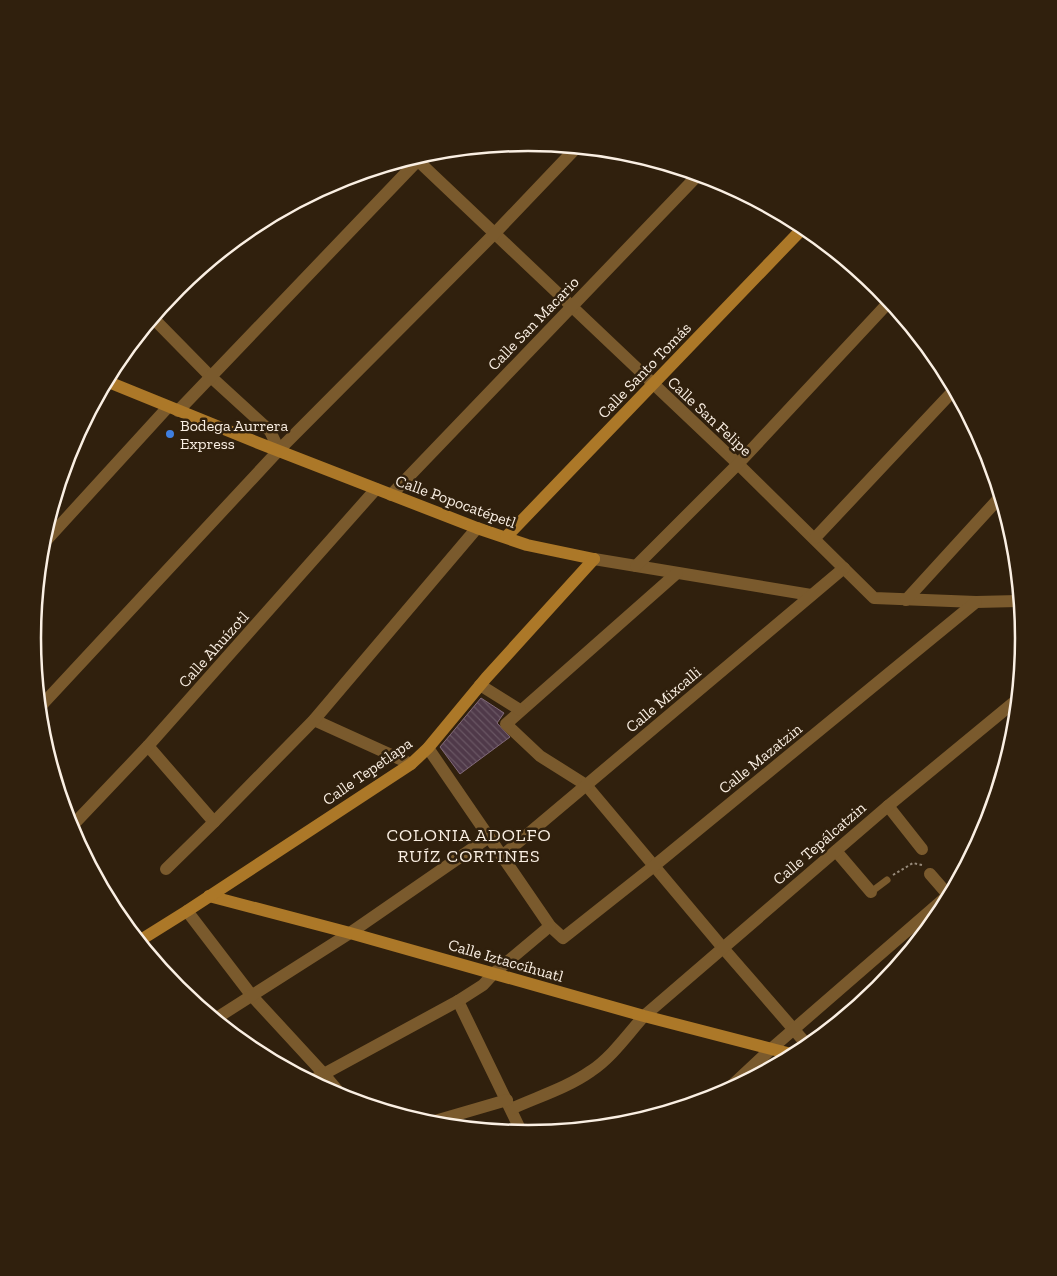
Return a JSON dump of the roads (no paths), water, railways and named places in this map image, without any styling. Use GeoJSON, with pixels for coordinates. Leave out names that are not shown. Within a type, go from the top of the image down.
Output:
{"type":"FeatureCollection","features":[{"type":"Feature","properties":{"kind":"street"},"geometry":{"type":"LineString","coordinates":[[45,702],[279,450],[571,153]]}},
{"type":"Feature","properties":{"kind":"street","name":"Calle San Felipe"},"geometry":{"type":"LineString","coordinates":[[424,162],[494,233],[738,464],[874,598],[906,600]]}},
{"type":"Feature","properties":{"kind":"street"},"geometry":{"type":"LineString","coordinates":[[53,533],[173,409],[211,377],[412,165]]}},
{"type":"Feature","properties":{"kind":"street","name":"Calle San Macario"},"geometry":{"type":"LineString","coordinates":[[391,495],[693,180]]}},
{"type":"Feature","properties":{"kind":"street","name":"Calle Santo Tomás"},"geometry":{"type":"LineString","coordinates":[[506,537],[799,233]]}},
{"type":"Feature","properties":{"kind":"street"},"geometry":{"type":"LineString","coordinates":[[636,566],[738,464],[885,306]]}},
{"type":"Feature","properties":{"kind":"street"},"geometry":{"type":"LineString","coordinates":[[157,323],[211,377],[270,431],[279,450]]}},
{"type":"Feature","properties":{"kind":"street","name":"Calle Popocatépetl"},"geometry":{"type":"LineString","coordinates":[[113,384],[391,495],[527,545],[594,559],[811,595]]}},
{"type":"Feature","properties":{"kind":"street"},"geometry":{"type":"LineString","coordinates":[[815,538],[950,394]]}},
{"type":"Feature","properties":{"kind":"street","name":"Calle Ahuízotl"},"geometry":{"type":"LineString","coordinates":[[76,820],[148,746],[376,489]]}},
{"type":"Feature","properties":{"kind":"street"},"geometry":{"type":"LineString","coordinates":[[906,600],[996,502]]}},
{"type":"Feature","properties":{"kind":"street"},"geometry":{"type":"LineString","coordinates":[[166,870],[314,720],[477,528]]}},
{"type":"Feature","properties":{"kind":"street","name":"Calle Tepetlapa"},"geometry":{"type":"LineString","coordinates":[[144,938],[188,912],[209,896],[411,764],[428,748],[480,685],[594,559]]}},
{"type":"Feature","properties":{"kind":"street","name":"Calle Mixcalli"},"geometry":{"type":"LineString","coordinates":[[502,856],[844,568]]}},
{"type":"Feature","properties":{"kind":"street"},"geometry":{"type":"LineString","coordinates":[[677,573],[506,724],[540,756],[586,786],[803,1040]]}},
{"type":"Feature","properties":{"kind":"street"},"geometry":{"type":"LineString","coordinates":[[906,600],[1015,601]]}},
{"type":"Feature","properties":{"kind":"street","name":"Calle Mazatzin"},"geometry":{"type":"LineString","coordinates":[[550,926],[563,938],[654,866],[976,602]]}},
{"type":"Feature","properties":{"kind":"street"},"geometry":{"type":"LineString","coordinates":[[480,685],[520,710]]}},
{"type":"Feature","properties":{"kind":"street","name":"Calle Tepálcatzin"},"geometry":{"type":"LineString","coordinates":[[448,1118],[509,1104],[569,1084],[591,1071],[612,1054],[644,1016],[888,806],[1012,704]]}},
{"type":"Feature","properties":{"kind":"street"},"geometry":{"type":"LineString","coordinates":[[314,720],[411,764]]}},
{"type":"Feature","properties":{"kind":"street"},"geometry":{"type":"LineString","coordinates":[[148,746],[214,822]]}},
{"type":"Feature","properties":{"kind":"street"},"geometry":{"type":"LineString","coordinates":[[317,1077],[458,1001],[483,985],[494,973],[550,926],[428,748]]}},
{"type":"Feature","properties":{"kind":"street"},"geometry":{"type":"LineString","coordinates":[[888,806],[922,849]]}},
{"type":"Feature","properties":{"kind":"street"},"geometry":{"type":"LineString","coordinates":[[221,1015],[350,933],[489,838]]}},
{"type":"Feature","properties":{"kind":"street"},"geometry":{"type":"LineString","coordinates":[[836,851],[871,892]]}},
{"type":"Feature","properties":{"kind":"street"},"geometry":{"type":"LineString","coordinates":[[930,874],[946,890]]}},
{"type":"Feature","properties":{"kind":"street","name":"Calle Iztaccíhuatl"},"geometry":{"type":"LineString","coordinates":[[209,896],[784,1053]]}},
{"type":"Feature","properties":{"kind":"street"},"geometry":{"type":"LineString","coordinates":[[743,1076],[935,907]]}},
{"type":"Feature","properties":{"kind":"street"},"geometry":{"type":"LineString","coordinates":[[188,912],[252,996],[332,1084]]}},
{"type":"Feature","properties":{"kind":"street"},"geometry":{"type":"LineString","coordinates":[[458,1001],[518,1125]]}},
{"type":"Feature","properties":{"kind":"lane"},"geometry":{"type":"LineString","coordinates":[[871,892],[888,880]]}},
{"type":"Feature","properties":{"kind":"place","name":"Bodega Aurrera Express"},"geometry":{"type":"Point","coordinates":[170,434]}},
{"type":"Feature","properties":{"kind":"district","name":"COLONIA ADOLFO RUÍZ CORTINES"},"geometry":{"type":"Point","coordinates":[469,845]}}]}
